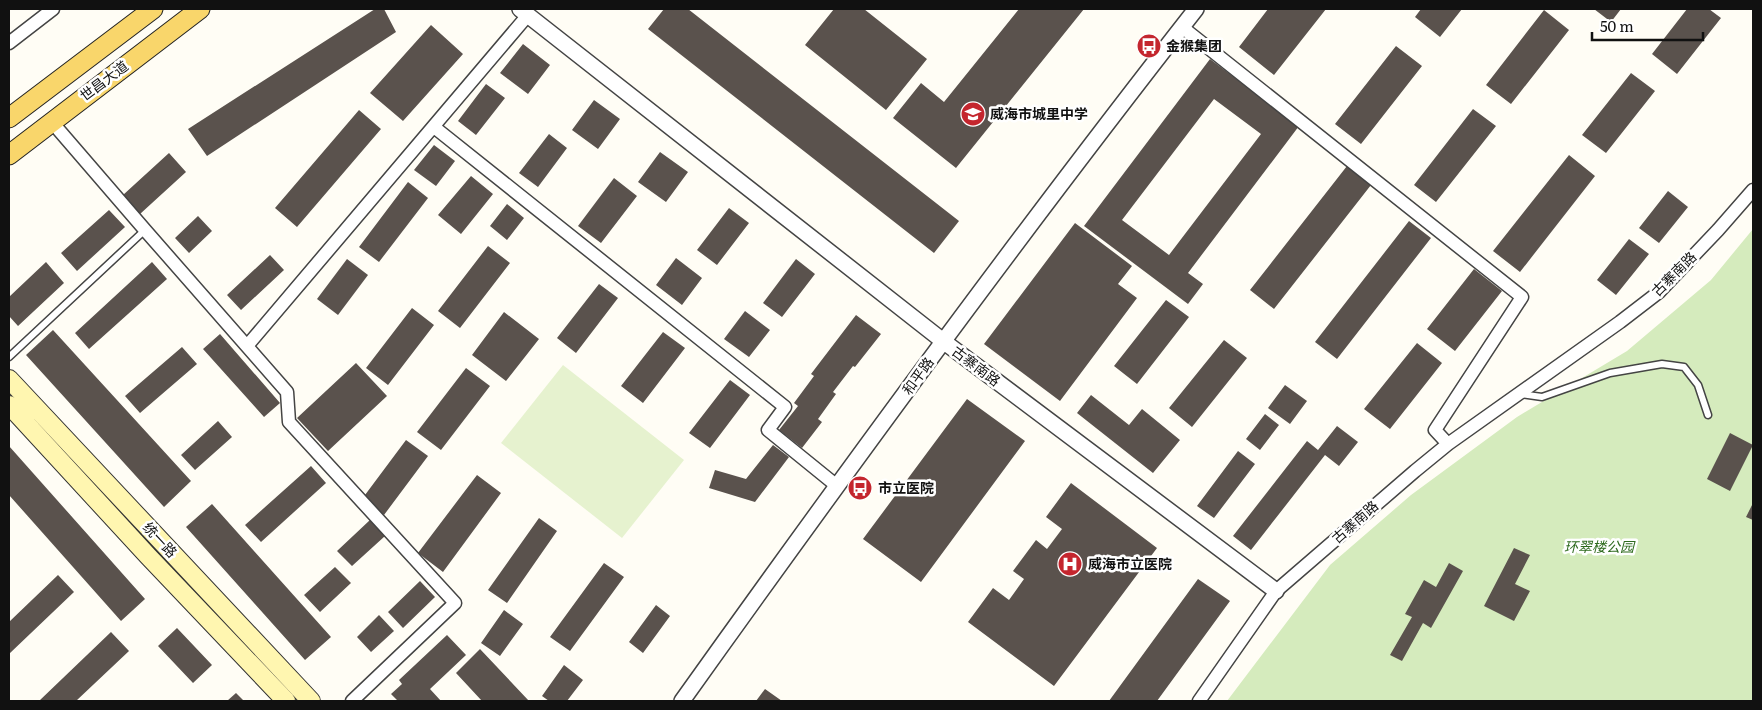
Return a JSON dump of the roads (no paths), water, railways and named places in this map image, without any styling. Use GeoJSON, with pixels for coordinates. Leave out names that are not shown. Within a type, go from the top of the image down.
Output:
{"type":"FeatureCollection","features":[{"type":"Feature","properties":{"kind":"main road","name":"世昌大道"},"geometry":{"type":"LineString","coordinates":[[9,118],[154,9]]}},
{"type":"Feature","properties":{"kind":"main road","name":"世昌大道"},"geometry":{"type":"LineString","coordinates":[[9,155],[51,121],[200,9]]}},
{"type":"Feature","properties":{"kind":"main road","name":"统一路"},"geometry":{"type":"LineString","coordinates":[[9,379],[311,701]]}},
{"type":"Feature","properties":{"kind":"main road","name":"统一路"},"geometry":{"type":"LineString","coordinates":[[9,405],[286,701]]}},
{"type":"Feature","properties":{"kind":"street"},"geometry":{"type":"LineString","coordinates":[[9,43],[53,9]]}},
{"type":"Feature","properties":{"kind":"street","name":"和平路"},"geometry":{"type":"LineString","coordinates":[[682,701],[943,341],[1094,139],[1196,9]]}},
{"type":"Feature","properties":{"kind":"street"},"geometry":{"type":"LineString","coordinates":[[247,346],[434,127],[524,12]]}},
{"type":"Feature","properties":{"kind":"street","name":"古寨南路"},"geometry":{"type":"LineString","coordinates":[[524,12],[943,341],[1276,591],[1414,471],[1448,444],[1620,322],[1659,292],[1753,190]]}},
{"type":"Feature","properties":{"kind":"street"},"geometry":{"type":"LineString","coordinates":[[1182,27],[1522,297],[1435,430],[1448,444]]}},
{"type":"Feature","properties":{"kind":"street"},"geometry":{"type":"LineString","coordinates":[[51,121],[287,392],[289,422],[455,603],[352,701]]}},
{"type":"Feature","properties":{"kind":"street"},"geometry":{"type":"LineString","coordinates":[[434,127],[785,407],[768,430],[837,486]]}},
{"type":"Feature","properties":{"kind":"street"},"geometry":{"type":"LineString","coordinates":[[1199,701],[1276,591]]}},
{"type":"Feature","properties":{"kind":"lane"},"geometry":{"type":"LineString","coordinates":[[9,357],[145,230]]}},
{"type":"Feature","properties":{"kind":"lane"},"geometry":{"type":"LineString","coordinates":[[1518,394],[1542,397],[1610,373],[1662,364],[1684,367],[1698,385],[1708,415]]}},
{"type":"Feature","properties":{"kind":"place","name":"金猴集团"},"geometry":{"type":"Point","coordinates":[1149,46]}},
{"type":"Feature","properties":{"kind":"place","name":"威海市城里中学"},"geometry":{"type":"Point","coordinates":[973,114]}},
{"type":"Feature","properties":{"kind":"place","name":"市立医院"},"geometry":{"type":"Point","coordinates":[860,488]}},
{"type":"Feature","properties":{"kind":"place","name":"威海市立医院"},"geometry":{"type":"Point","coordinates":[1070,564]}},
{"type":"Feature","properties":{"kind":"park label","name":"环翠楼公园"},"geometry":{"type":"Point","coordinates":[1599,547]}}]}
